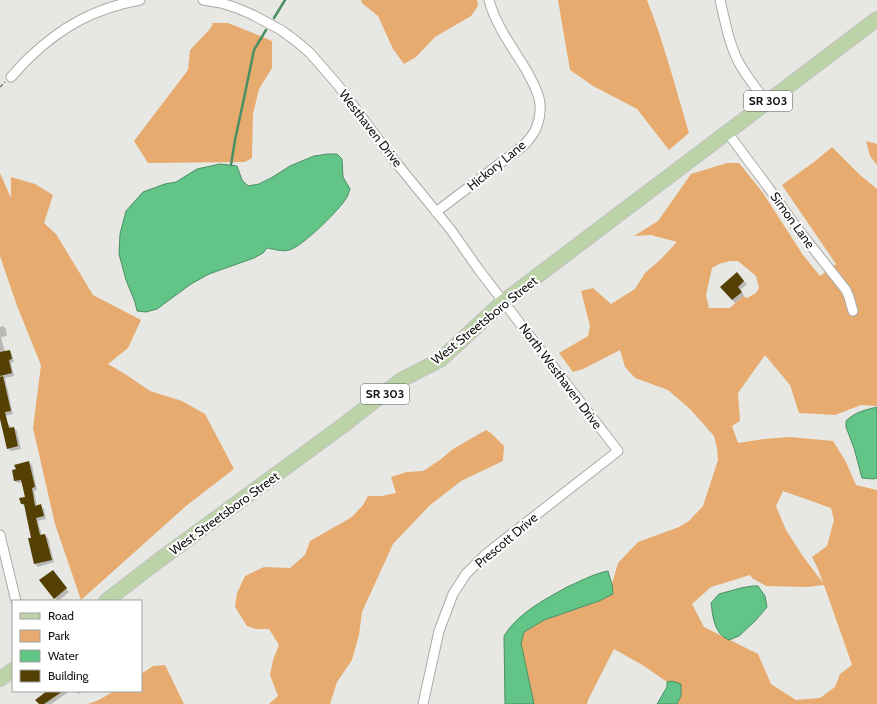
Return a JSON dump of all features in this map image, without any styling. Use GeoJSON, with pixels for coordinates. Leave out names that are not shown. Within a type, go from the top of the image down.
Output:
{"type":"FeatureCollection","features":[{"type":"Feature","properties":{"kind":"main road","name":"West Streetsboro Street"},"geometry":{"type":"LineString","coordinates":[[107,600],[345,424],[401,380],[440,360],[504,301],[877,19]]}},
{"type":"Feature","properties":{"kind":"main road"},"geometry":{"type":"LineString","coordinates":[[0,679],[12,671]]}},
{"type":"Feature","properties":{"kind":"street"},"geometry":{"type":"LineString","coordinates":[[11,77],[28,58],[46,42],[74,23],[103,9],[140,0]]}},
{"type":"Feature","properties":{"kind":"street","name":"Westhaven Drive"},"geometry":{"type":"LineString","coordinates":[[203,0],[221,3],[253,14],[281,30],[310,53],[337,84],[504,301]]}},
{"type":"Feature","properties":{"kind":"street","name":"Hickory Lane"},"geometry":{"type":"LineString","coordinates":[[436,212],[523,146],[532,136],[537,126],[540,106],[535,87],[497,22],[489,0]]}},
{"type":"Feature","properties":{"kind":"street"},"geometry":{"type":"LineString","coordinates":[[720,0],[735,54],[740,64],[766,102]]}},
{"type":"Feature","properties":{"kind":"street","name":"Simon Lane"},"geometry":{"type":"LineString","coordinates":[[727,132],[797,228],[846,290],[853,310]]}},
{"type":"Feature","properties":{"kind":"street","name":"North Westhaven Drive"},"geometry":{"type":"LineString","coordinates":[[504,301],[618,451]]}},
{"type":"Feature","properties":{"kind":"street","name":"Prescott Drive"},"geometry":{"type":"LineString","coordinates":[[423,704],[439,631],[453,594],[466,574],[486,554],[618,451]]}},
{"type":"Feature","properties":{"kind":"street"},"geometry":{"type":"LineString","coordinates":[[0,535],[16,600]]}},
{"type":"Feature","properties":{"kind":"green space"},"geometry":{"type":"Polygon","coordinates":[[[361,0],[477,0],[478,6],[471,16],[435,37],[416,57],[404,64],[393,49],[378,16],[362,3],[361,0]]]}},
{"type":"Feature","properties":{"kind":"green space"},"geometry":{"type":"Polygon","coordinates":[[[558,0],[647,0],[664,49],[689,133],[669,150],[637,109],[593,86],[570,70],[558,0]]]}},
{"type":"Feature","properties":{"kind":"green space"},"geometry":{"type":"Polygon","coordinates":[[[213,23],[228,23],[272,41],[272,68],[259,89],[253,114],[252,158],[245,162],[148,163],[134,141],[188,70],[190,50],[210,29],[213,23]]]}},
{"type":"Feature","properties":{"kind":"green space"},"geometry":{"type":"Polygon","coordinates":[[[866,141],[877,144],[877,165],[870,156],[866,141]]]}},
{"type":"Feature","properties":{"kind":"green space"},"geometry":{"type":"Polygon","coordinates":[[[832,147],[860,175],[877,189],[877,406],[861,405],[835,415],[799,413],[790,385],[765,355],[738,393],[740,421],[732,426],[738,443],[790,437],[833,441],[846,462],[856,485],[877,490],[877,704],[677,704],[681,696],[672,681],[667,682],[644,666],[614,649],[587,704],[534,704],[521,643],[524,632],[544,620],[599,601],[613,594],[612,584],[618,563],[638,542],[679,527],[689,521],[703,506],[718,460],[714,436],[690,409],[668,390],[635,378],[625,367],[620,350],[583,369],[573,372],[559,353],[588,336],[590,326],[581,291],[593,288],[611,304],[635,289],[645,273],[677,242],[651,235],[634,236],[658,221],[691,174],[727,163],[739,163],[763,193],[803,255],[820,276],[836,264],[782,185],[832,147]],[[730,261],[712,268],[706,295],[709,308],[730,308],[743,296],[747,298],[756,293],[759,288],[756,276],[738,261],[730,261]],[[783,491],[776,506],[786,530],[823,583],[812,557],[827,546],[834,520],[831,508],[783,491]],[[750,575],[711,587],[692,604],[704,627],[758,654],[771,684],[796,700],[820,698],[835,687],[840,674],[852,665],[824,585],[808,587],[766,586],[752,578],[750,575]]]}},
{"type":"Feature","properties":{"kind":"green space"},"geometry":{"type":"Polygon","coordinates":[[[0,173],[11,198],[11,177],[35,184],[53,195],[44,223],[56,234],[93,295],[141,320],[128,348],[108,364],[150,391],[182,401],[205,414],[234,469],[186,506],[81,600],[55,524],[33,428],[41,365],[17,306],[0,256],[0,173]]]}},
{"type":"Feature","properties":{"kind":"green space"},"geometry":{"type":"Polygon","coordinates":[[[486,430],[504,446],[503,461],[461,481],[429,506],[393,544],[362,612],[359,635],[352,660],[337,682],[330,704],[269,704],[278,696],[270,675],[273,660],[279,645],[269,629],[256,629],[247,626],[235,607],[237,593],[245,576],[264,567],[290,568],[305,555],[310,541],[352,517],[363,505],[368,496],[382,496],[396,493],[391,477],[407,472],[423,471],[453,449],[486,430]]]}},
{"type":"Feature","properties":{"kind":"green space"},"geometry":{"type":"Polygon","coordinates":[[[165,665],[184,704],[88,704],[99,700],[112,692],[142,692],[142,673],[153,666],[165,665]]]}},
{"type":"Feature","properties":{"kind":"water"},"geometry":{"type":"Polygon","coordinates":[[[337,154],[342,159],[343,177],[350,189],[348,195],[339,208],[312,235],[295,248],[281,251],[267,248],[263,253],[254,258],[209,274],[191,284],[157,309],[146,312],[137,311],[119,254],[120,234],[126,211],[143,192],[165,184],[176,182],[197,169],[220,164],[237,166],[242,180],[248,186],[259,184],[290,166],[314,156],[337,154]]]}},
{"type":"Feature","properties":{"kind":"water"},"geometry":{"type":"Polygon","coordinates":[[[877,407],[877,478],[862,478],[854,448],[846,427],[846,421],[857,413],[877,407]]]}},
{"type":"Feature","properties":{"kind":"water"},"geometry":{"type":"Polygon","coordinates":[[[608,571],[613,594],[599,601],[544,620],[524,632],[521,643],[534,704],[505,704],[504,636],[510,628],[524,614],[549,597],[587,578],[608,571]]]}},
{"type":"Feature","properties":{"kind":"water"},"geometry":{"type":"Polygon","coordinates":[[[752,586],[758,586],[765,596],[767,607],[739,636],[729,640],[720,634],[717,629],[711,603],[719,594],[752,586]]]}},
{"type":"Feature","properties":{"kind":"water"},"geometry":{"type":"Polygon","coordinates":[[[672,681],[681,684],[681,696],[677,704],[657,704],[667,687],[667,682],[672,681]]]}},
{"type":"Feature","properties":{"kind":"building"},"geometry":{"type":"Polygon","coordinates":[[[737,272],[744,281],[738,287],[742,292],[732,300],[720,287],[737,272]]]}},
{"type":"Feature","properties":{"kind":"building"},"geometry":{"type":"Polygon","coordinates":[[[10,350],[12,359],[9,360],[12,373],[0,376],[0,352],[10,350]]]}},
{"type":"Feature","properties":{"kind":"building"},"geometry":{"type":"Polygon","coordinates":[[[3,376],[11,411],[5,412],[9,428],[14,427],[18,446],[7,449],[0,419],[0,377],[3,376]]]}},
{"type":"Feature","properties":{"kind":"building"},"geometry":{"type":"Polygon","coordinates":[[[29,461],[35,487],[32,488],[35,506],[41,504],[44,516],[36,518],[40,535],[45,534],[52,560],[34,564],[28,538],[31,538],[24,504],[21,504],[19,498],[25,497],[21,480],[14,481],[12,470],[16,469],[14,465],[29,461]]]}},
{"type":"Feature","properties":{"kind":"building"},"geometry":{"type":"Polygon","coordinates":[[[53,570],[67,588],[54,599],[39,580],[53,570]]]}},
{"type":"Feature","properties":{"kind":"building"},"geometry":{"type":"Polygon","coordinates":[[[46,692],[62,692],[44,704],[39,704],[35,700],[46,692]]]}},
{"type":"Feature","properties":{"kind":"waterway"},"geometry":{"type":"LineString","coordinates":[[274,18],[285,0]]}},
{"type":"Feature","properties":{"kind":"waterway"},"geometry":{"type":"LineString","coordinates":[[231,165],[254,50],[266,30]]}}]}
